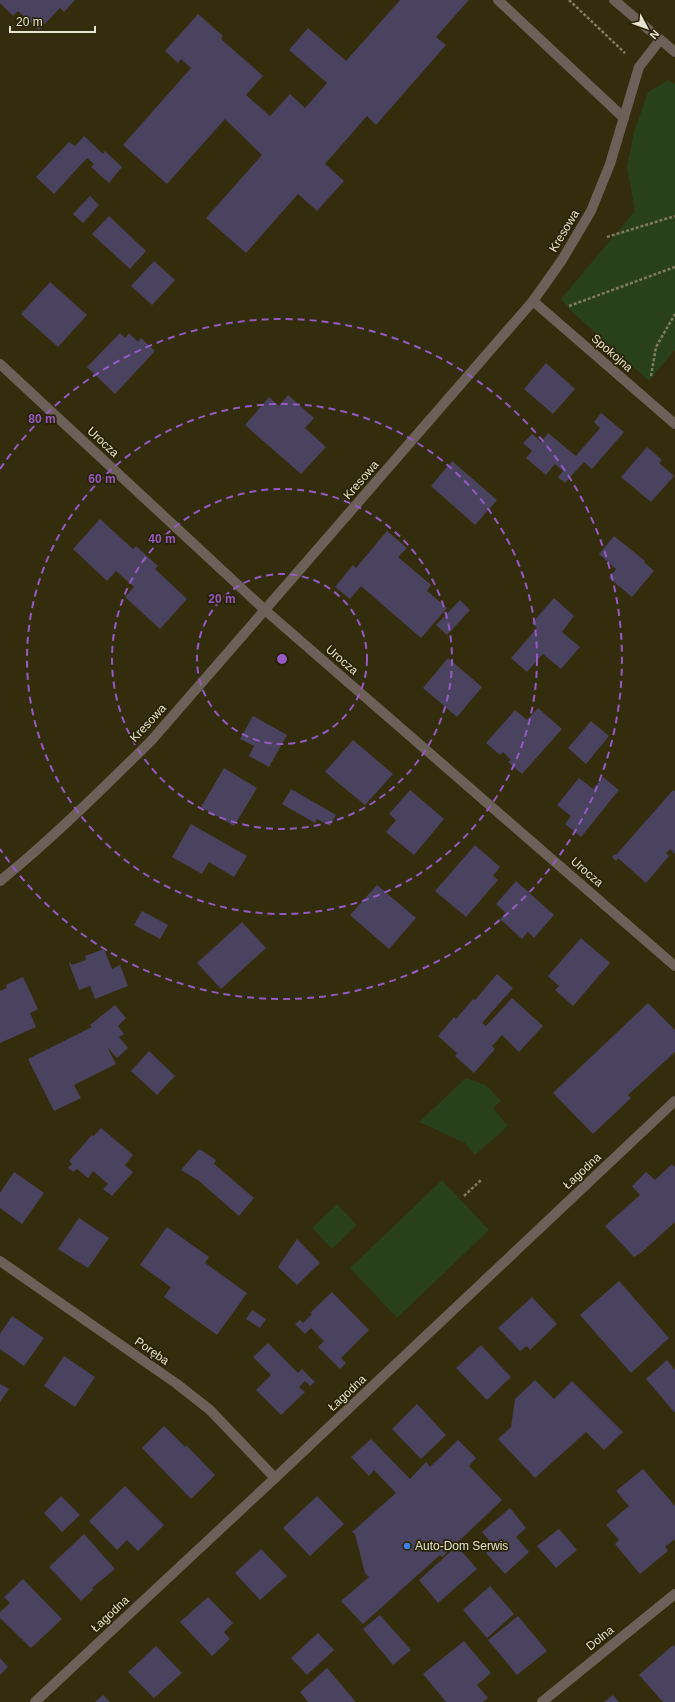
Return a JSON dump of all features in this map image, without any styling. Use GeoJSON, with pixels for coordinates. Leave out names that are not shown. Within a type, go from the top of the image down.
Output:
{"type":"FeatureCollection","features":[{"type":"Feature","properties":{"kind":"street"},"geometry":{"type":"LineString","coordinates":[[498,0],[624,118]]}},
{"type":"Feature","properties":{"kind":"street"},"geometry":{"type":"LineString","coordinates":[[614,0],[675,52]]}},
{"type":"Feature","properties":{"kind":"street","name":"Kresowa"},"geometry":{"type":"LineString","coordinates":[[0,881],[85,806],[151,741],[266,611],[533,301],[562,260],[591,211],[610,164],[639,67],[660,40]]}},
{"type":"Feature","properties":{"kind":"street","name":"Spokojna"},"geometry":{"type":"LineString","coordinates":[[533,301],[675,424]]}},
{"type":"Feature","properties":{"kind":"street","name":"Urocza"},"geometry":{"type":"LineString","coordinates":[[0,364],[266,611],[675,966]]}},
{"type":"Feature","properties":{"kind":"street","name":"Łagodna"},"geometry":{"type":"LineString","coordinates":[[35,1702],[675,1101]]}},
{"type":"Feature","properties":{"kind":"street","name":"Poręba"},"geometry":{"type":"LineString","coordinates":[[0,1261],[177,1384],[210,1410],[275,1478]]}},
{"type":"Feature","properties":{"kind":"street","name":"Dolna"},"geometry":{"type":"LineString","coordinates":[[542,1702],[675,1594]]}},
{"type":"Feature","properties":{"kind":"path"},"geometry":{"type":"LineString","coordinates":[[569,0],[639,67]]}},
{"type":"Feature","properties":{"kind":"path"},"geometry":{"type":"LineString","coordinates":[[607,237],[675,216]]}},
{"type":"Feature","properties":{"kind":"path"},"geometry":{"type":"LineString","coordinates":[[545,312],[580,303],[675,267]]}},
{"type":"Feature","properties":{"kind":"path"},"geometry":{"type":"LineString","coordinates":[[651,403],[651,377],[656,347],[675,314]]}},
{"type":"Feature","properties":{"kind":"path"},"geometry":{"type":"LineString","coordinates":[[464,1196],[481,1180]]}},
{"type":"Feature","properties":{"kind":"green space"},"geometry":{"type":"Polygon","coordinates":[[[668,80],[675,84],[675,350],[649,381],[570,310],[561,299],[635,211],[627,167],[634,132],[648,92],[668,80]]]}},
{"type":"Feature","properties":{"kind":"green space"},"geometry":{"type":"Polygon","coordinates":[[[466,1078],[486,1085],[501,1101],[493,1108],[508,1126],[475,1155],[465,1143],[419,1122],[466,1078]]]}},
{"type":"Feature","properties":{"kind":"green space"},"geometry":{"type":"Polygon","coordinates":[[[442,1180],[489,1230],[397,1318],[350,1268],[442,1180]]]}},
{"type":"Feature","properties":{"kind":"green space"},"geometry":{"type":"Polygon","coordinates":[[[337,1204],[357,1225],[332,1249],[312,1228],[337,1204]]]}},
{"type":"Feature","properties":{"kind":"building"},"geometry":{"type":"Polygon","coordinates":[[[0,0],[75,0],[64,12],[60,8],[39,30],[18,11],[13,16],[0,3],[0,0]]]}},
{"type":"Feature","properties":{"kind":"building"},"geometry":{"type":"Polygon","coordinates":[[[400,0],[469,0],[436,37],[446,45],[376,125],[367,116],[325,164],[344,181],[317,211],[298,194],[246,253],[206,218],[262,155],[225,119],[167,184],[123,145],[191,68],[181,59],[178,63],[165,51],[198,14],[223,36],[221,39],[263,76],[246,95],[270,116],[290,94],[305,108],[327,83],[289,50],[308,28],[346,61],[400,0]]]}},
{"type":"Feature","properties":{"kind":"building"},"geometry":{"type":"Polygon","coordinates":[[[84,136],[103,154],[105,151],[122,167],[109,183],[91,167],[94,164],[87,158],[54,194],[36,177],[69,142],[75,146],[84,136]]]}},
{"type":"Feature","properties":{"kind":"building"},"geometry":{"type":"Polygon","coordinates":[[[90,196],[99,205],[83,223],[73,214],[90,196]]]}},
{"type":"Feature","properties":{"kind":"building"},"geometry":{"type":"Polygon","coordinates":[[[109,216],[146,251],[130,269],[92,234],[109,216]]]}},
{"type":"Feature","properties":{"kind":"building"},"geometry":{"type":"Polygon","coordinates":[[[154,261],[175,280],[152,305],[131,286],[154,261]]]}},
{"type":"Feature","properties":{"kind":"building"},"geometry":{"type":"Polygon","coordinates":[[[50,282],[87,315],[58,347],[21,314],[50,282]]]}},
{"type":"Feature","properties":{"kind":"building"},"geometry":{"type":"Polygon","coordinates":[[[120,333],[125,338],[129,333],[138,342],[141,338],[155,351],[115,394],[87,367],[120,333]]]}},
{"type":"Feature","properties":{"kind":"building"},"geometry":{"type":"Polygon","coordinates":[[[546,363],[575,389],[553,414],[524,389],[546,363]]]}},
{"type":"Feature","properties":{"kind":"building"},"geometry":{"type":"Polygon","coordinates":[[[288,395],[314,418],[305,428],[326,447],[301,474],[245,425],[269,397],[279,406],[288,395]]]}},
{"type":"Feature","properties":{"kind":"building"},"geometry":{"type":"Polygon","coordinates":[[[601,413],[624,432],[592,469],[584,462],[565,483],[558,477],[563,471],[555,464],[546,475],[526,458],[532,451],[523,443],[532,434],[541,442],[548,433],[576,456],[600,428],[594,422],[601,413]]]}},
{"type":"Feature","properties":{"kind":"building"},"geometry":{"type":"Polygon","coordinates":[[[647,447],[662,460],[659,463],[674,476],[651,502],[621,477],[647,447]]]}},
{"type":"Feature","properties":{"kind":"building"},"geometry":{"type":"Polygon","coordinates":[[[452,461],[497,500],[475,525],[431,486],[452,461]]]}},
{"type":"Feature","properties":{"kind":"building"},"geometry":{"type":"Polygon","coordinates":[[[100,519],[133,549],[136,546],[158,566],[155,569],[187,599],[160,629],[125,597],[134,587],[116,571],[107,581],[73,549],[100,519]]]}},
{"type":"Feature","properties":{"kind":"building"},"geometry":{"type":"Polygon","coordinates":[[[387,531],[407,548],[398,557],[431,585],[427,591],[447,608],[421,638],[361,586],[350,599],[335,587],[353,565],[356,568],[387,531]]]}},
{"type":"Feature","properties":{"kind":"building"},"geometry":{"type":"Polygon","coordinates":[[[614,536],[645,561],[644,562],[654,571],[632,597],[609,578],[616,569],[599,554],[614,536]]]}},
{"type":"Feature","properties":{"kind":"building"},"geometry":{"type":"Polygon","coordinates":[[[554,598],[574,616],[562,632],[580,647],[561,669],[543,654],[527,672],[511,658],[537,628],[532,623],[554,598]]]}},
{"type":"Feature","properties":{"kind":"building"},"geometry":{"type":"Polygon","coordinates":[[[460,600],[470,610],[447,635],[436,625],[460,600]]]}},
{"type":"Feature","properties":{"kind":"building"},"geometry":{"type":"Polygon","coordinates":[[[448,658],[482,687],[457,717],[423,688],[448,658]]]}},
{"type":"Feature","properties":{"kind":"building"},"geometry":{"type":"Polygon","coordinates":[[[538,708],[562,729],[522,774],[508,762],[511,760],[503,752],[500,755],[486,743],[515,710],[527,720],[538,708]]]}},
{"type":"Feature","properties":{"kind":"building"},"geometry":{"type":"Polygon","coordinates":[[[253,716],[287,735],[269,767],[249,756],[254,746],[240,739],[253,716]]]}},
{"type":"Feature","properties":{"kind":"building"},"geometry":{"type":"Polygon","coordinates":[[[591,721],[609,736],[586,764],[568,748],[591,721]]]}},
{"type":"Feature","properties":{"kind":"building"},"geometry":{"type":"Polygon","coordinates":[[[353,740],[393,774],[365,805],[325,772],[353,740]]]}},
{"type":"Feature","properties":{"kind":"building"},"geometry":{"type":"Polygon","coordinates":[[[224,768],[257,788],[234,826],[201,807],[224,768]]]}},
{"type":"Feature","properties":{"kind":"building"},"geometry":{"type":"Polygon","coordinates":[[[603,777],[619,790],[581,837],[565,824],[571,816],[557,805],[579,778],[593,789],[603,777]]]}},
{"type":"Feature","properties":{"kind":"building"},"geometry":{"type":"Polygon","coordinates":[[[291,789],[336,815],[330,826],[317,819],[315,823],[282,804],[291,789]]]}},
{"type":"Feature","properties":{"kind":"building"},"geometry":{"type":"Polygon","coordinates":[[[410,790],[444,819],[414,855],[386,832],[396,820],[389,814],[410,790]]]}},
{"type":"Feature","properties":{"kind":"building"},"geometry":{"type":"Polygon","coordinates":[[[673,790],[675,791],[675,854],[670,849],[666,853],[669,856],[646,883],[618,858],[616,861],[612,857],[615,854],[616,855],[673,790]]]}},
{"type":"Feature","properties":{"kind":"building"},"geometry":{"type":"Polygon","coordinates":[[[191,824],[247,856],[234,877],[209,862],[202,874],[172,857],[191,824]]]}},
{"type":"Feature","properties":{"kind":"building"},"geometry":{"type":"Polygon","coordinates":[[[475,845],[500,867],[493,876],[498,880],[466,917],[435,891],[475,845]]]}},
{"type":"Feature","properties":{"kind":"building"},"geometry":{"type":"Polygon","coordinates":[[[516,881],[554,915],[534,938],[528,932],[522,939],[500,919],[506,913],[496,904],[516,881]]]}},
{"type":"Feature","properties":{"kind":"building"},"geometry":{"type":"Polygon","coordinates":[[[377,885],[416,918],[389,949],[350,915],[377,885]]]}},
{"type":"Feature","properties":{"kind":"building"},"geometry":{"type":"Polygon","coordinates":[[[142,911],[168,925],[160,939],[134,925],[142,911]]]}},
{"type":"Feature","properties":{"kind":"building"},"geometry":{"type":"Polygon","coordinates":[[[242,922],[266,948],[221,989],[197,963],[242,922]]]}},
{"type":"Feature","properties":{"kind":"building"},"geometry":{"type":"Polygon","coordinates":[[[581,938],[610,963],[573,1006],[555,990],[559,986],[548,976],[581,938]]]}},
{"type":"Feature","properties":{"kind":"building"},"geometry":{"type":"Polygon","coordinates":[[[104,949],[112,969],[120,965],[128,986],[95,999],[90,986],[79,990],[69,963],[70,962],[72,965],[86,960],[85,956],[104,949]]]}},
{"type":"Feature","properties":{"kind":"building"},"geometry":{"type":"Polygon","coordinates":[[[497,974],[513,988],[482,1023],[486,1026],[512,998],[543,1026],[519,1052],[502,1035],[492,1046],[495,1049],[474,1073],[455,1056],[457,1053],[438,1036],[454,1017],[456,1019],[473,999],[475,1000],[497,974]]]}},
{"type":"Feature","properties":{"kind":"building"},"geometry":{"type":"Polygon","coordinates":[[[23,977],[38,1009],[30,1013],[36,1027],[0,1043],[0,991],[7,988],[6,985],[23,977]]]}},
{"type":"Feature","properties":{"kind":"building"},"geometry":{"type":"Polygon","coordinates":[[[648,1003],[675,1030],[675,1052],[628,1095],[631,1098],[593,1134],[553,1093],[648,1003]]]}},
{"type":"Feature","properties":{"kind":"building"},"geometry":{"type":"Polygon","coordinates":[[[115,1005],[126,1018],[118,1026],[124,1034],[119,1037],[128,1048],[117,1058],[107,1047],[116,1064],[74,1085],[81,1098],[54,1111],[28,1059],[92,1027],[90,1025],[115,1005]]]}},
{"type":"Feature","properties":{"kind":"building"},"geometry":{"type":"Polygon","coordinates":[[[149,1051],[175,1076],[157,1095],[131,1071],[149,1051]]]}},
{"type":"Feature","properties":{"kind":"building"},"geometry":{"type":"Polygon","coordinates":[[[101,1128],[133,1155],[125,1165],[133,1172],[112,1196],[103,1189],[108,1184],[93,1171],[88,1178],[77,1169],[73,1172],[68,1168],[72,1164],[69,1161],[92,1135],[94,1136],[101,1128]]]}},
{"type":"Feature","properties":{"kind":"building"},"geometry":{"type":"Polygon","coordinates":[[[199,1149],[216,1160],[214,1164],[254,1198],[239,1216],[199,1181],[181,1170],[199,1149]]]}},
{"type":"Feature","properties":{"kind":"building"},"geometry":{"type":"Polygon","coordinates":[[[672,1164],[675,1167],[675,1222],[642,1252],[634,1257],[605,1226],[640,1195],[632,1186],[646,1172],[655,1180],[672,1164]]]}},
{"type":"Feature","properties":{"kind":"building"},"geometry":{"type":"Polygon","coordinates":[[[14,1172],[44,1193],[22,1224],[0,1208],[0,1193],[14,1172]]]}},
{"type":"Feature","properties":{"kind":"building"},"geometry":{"type":"Polygon","coordinates":[[[79,1218],[109,1238],[88,1268],[58,1249],[79,1218]]]}},
{"type":"Feature","properties":{"kind":"building"},"geometry":{"type":"Polygon","coordinates":[[[167,1227],[209,1257],[205,1263],[247,1293],[217,1335],[164,1297],[171,1287],[140,1265],[167,1227]]]}},
{"type":"Feature","properties":{"kind":"building"},"geometry":{"type":"Polygon","coordinates":[[[297,1239],[320,1263],[297,1285],[278,1267],[297,1239]]]}},
{"type":"Feature","properties":{"kind":"building"},"geometry":{"type":"Polygon","coordinates":[[[619,1281],[669,1338],[631,1373],[580,1315],[619,1281]]]}},
{"type":"Feature","properties":{"kind":"building"},"geometry":{"type":"Polygon","coordinates":[[[332,1292],[369,1330],[341,1358],[346,1363],[340,1369],[318,1347],[324,1341],[311,1328],[305,1334],[295,1324],[300,1320],[303,1323],[312,1314],[310,1313],[332,1292]]]}},
{"type":"Feature","properties":{"kind":"building"},"geometry":{"type":"Polygon","coordinates":[[[532,1297],[557,1324],[530,1350],[527,1346],[520,1351],[498,1328],[532,1297]]]}},
{"type":"Feature","properties":{"kind":"building"},"geometry":{"type":"Polygon","coordinates":[[[252,1310],[266,1319],[260,1328],[246,1319],[252,1310]]]}},
{"type":"Feature","properties":{"kind":"building"},"geometry":{"type":"Polygon","coordinates":[[[12,1316],[44,1338],[24,1366],[0,1349],[0,1334],[12,1316]]]}},
{"type":"Feature","properties":{"kind":"building"},"geometry":{"type":"Polygon","coordinates":[[[268,1343],[298,1373],[302,1369],[315,1382],[310,1386],[305,1381],[299,1387],[305,1392],[281,1415],[256,1390],[271,1375],[253,1357],[268,1343]]]}},
{"type":"Feature","properties":{"kind":"building"},"geometry":{"type":"Polygon","coordinates":[[[481,1345],[511,1377],[487,1400],[456,1368],[481,1345]]]}},
{"type":"Feature","properties":{"kind":"building"},"geometry":{"type":"Polygon","coordinates":[[[64,1356],[95,1377],[75,1407],[44,1386],[64,1356]]]}},
{"type":"Feature","properties":{"kind":"building"},"geometry":{"type":"Polygon","coordinates":[[[667,1360],[675,1370],[675,1413],[646,1379],[667,1360]]]}},
{"type":"Feature","properties":{"kind":"building"},"geometry":{"type":"Polygon","coordinates":[[[535,1380],[554,1399],[572,1381],[623,1432],[604,1450],[586,1432],[535,1478],[498,1439],[511,1427],[515,1399],[535,1380]]]}},
{"type":"Feature","properties":{"kind":"building"},"geometry":{"type":"Polygon","coordinates":[[[0,1384],[9,1389],[0,1402],[0,1384]]]}},
{"type":"Feature","properties":{"kind":"building"},"geometry":{"type":"Polygon","coordinates":[[[417,1404],[446,1435],[421,1459],[392,1429],[417,1404]]]}},
{"type":"Feature","properties":{"kind":"building"},"geometry":{"type":"Polygon","coordinates":[[[164,1426],[185,1447],[186,1445],[215,1475],[191,1499],[142,1448],[164,1426]]]}},
{"type":"Feature","properties":{"kind":"building"},"geometry":{"type":"Polygon","coordinates":[[[371,1439],[410,1479],[426,1462],[430,1467],[458,1440],[476,1458],[469,1466],[502,1500],[442,1557],[440,1555],[363,1624],[341,1601],[369,1577],[365,1573],[355,1534],[352,1532],[396,1493],[374,1470],[369,1476],[351,1457],[371,1439]]]}},
{"type":"Feature","properties":{"kind":"building"},"geometry":{"type":"Polygon","coordinates":[[[643,1469],[675,1506],[675,1539],[665,1547],[668,1551],[640,1574],[615,1544],[619,1540],[606,1525],[629,1506],[616,1491],[643,1469]]]}},
{"type":"Feature","properties":{"kind":"building"},"geometry":{"type":"Polygon","coordinates":[[[125,1486],[164,1525],[138,1551],[127,1540],[117,1550],[89,1521],[125,1486]]]}},
{"type":"Feature","properties":{"kind":"building"},"geometry":{"type":"Polygon","coordinates":[[[61,1496],[80,1515],[62,1532],[44,1513],[61,1496]]]}},
{"type":"Feature","properties":{"kind":"building"},"geometry":{"type":"Polygon","coordinates":[[[317,1496],[344,1524],[310,1556],[283,1528],[317,1496]]]}},
{"type":"Feature","properties":{"kind":"building"},"geometry":{"type":"Polygon","coordinates":[[[510,1508],[526,1528],[516,1537],[529,1552],[505,1574],[486,1553],[494,1546],[482,1532],[510,1508]]]}},
{"type":"Feature","properties":{"kind":"building"},"geometry":{"type":"Polygon","coordinates":[[[559,1529],[577,1550],[556,1568],[537,1546],[559,1529]]]}},
{"type":"Feature","properties":{"kind":"building"},"geometry":{"type":"Polygon","coordinates":[[[84,1534],[115,1569],[92,1588],[94,1589],[81,1601],[49,1567],[84,1534]]]}},
{"type":"Feature","properties":{"kind":"building"},"geometry":{"type":"Polygon","coordinates":[[[457,1546],[477,1569],[438,1603],[419,1580],[457,1546]]]}},
{"type":"Feature","properties":{"kind":"building"},"geometry":{"type":"Polygon","coordinates":[[[261,1549],[287,1576],[260,1600],[235,1573],[261,1549]]]}},
{"type":"Feature","properties":{"kind":"building"},"geometry":{"type":"Polygon","coordinates":[[[23,1579],[62,1619],[31,1648],[0,1618],[0,1612],[10,1603],[4,1597],[23,1579]]]}},
{"type":"Feature","properties":{"kind":"building"},"geometry":{"type":"Polygon","coordinates":[[[490,1586],[514,1614],[487,1638],[463,1610],[490,1586]]]}},
{"type":"Feature","properties":{"kind":"building"},"geometry":{"type":"Polygon","coordinates":[[[208,1597],[233,1623],[224,1632],[230,1639],[212,1656],[180,1622],[208,1597]]]}},
{"type":"Feature","properties":{"kind":"building"},"geometry":{"type":"Polygon","coordinates":[[[380,1615],[411,1650],[393,1665],[363,1629],[380,1615]]]}},
{"type":"Feature","properties":{"kind":"building"},"geometry":{"type":"Polygon","coordinates":[[[518,1616],[547,1651],[517,1675],[488,1640],[518,1616]]]}},
{"type":"Feature","properties":{"kind":"building"},"geometry":{"type":"Polygon","coordinates":[[[318,1633],[334,1650],[307,1675],[291,1658],[318,1633]]]}},
{"type":"Feature","properties":{"kind":"building"},"geometry":{"type":"Polygon","coordinates":[[[464,1641],[491,1673],[477,1685],[488,1698],[483,1702],[446,1702],[423,1674],[464,1641]]]}},
{"type":"Feature","properties":{"kind":"building"},"geometry":{"type":"Polygon","coordinates":[[[673,1645],[675,1647],[675,1702],[663,1702],[639,1675],[673,1645]]]}},
{"type":"Feature","properties":{"kind":"building"},"geometry":{"type":"Polygon","coordinates":[[[156,1646],[182,1673],[154,1698],[128,1672],[156,1646]]]}},
{"type":"Feature","properties":{"kind":"building"},"geometry":{"type":"Polygon","coordinates":[[[0,1658],[8,1667],[0,1675],[0,1658]]]}},
{"type":"Feature","properties":{"kind":"building"},"geometry":{"type":"Polygon","coordinates":[[[327,1668],[355,1701],[354,1702],[308,1702],[300,1692],[327,1668]]]}},
{"type":"Feature","properties":{"kind":"building"},"geometry":{"type":"Polygon","coordinates":[[[103,1695],[110,1702],[95,1702],[103,1695]]]}},
{"type":"Feature","properties":{"kind":"building"},"geometry":{"type":"Polygon","coordinates":[[[613,1695],[619,1702],[604,1702],[613,1695]]]}},
{"type":"Feature","properties":{"kind":"place","name":"Auto-Dom Serwis"},"geometry":{"type":"Point","coordinates":[407,1546]}}]}
